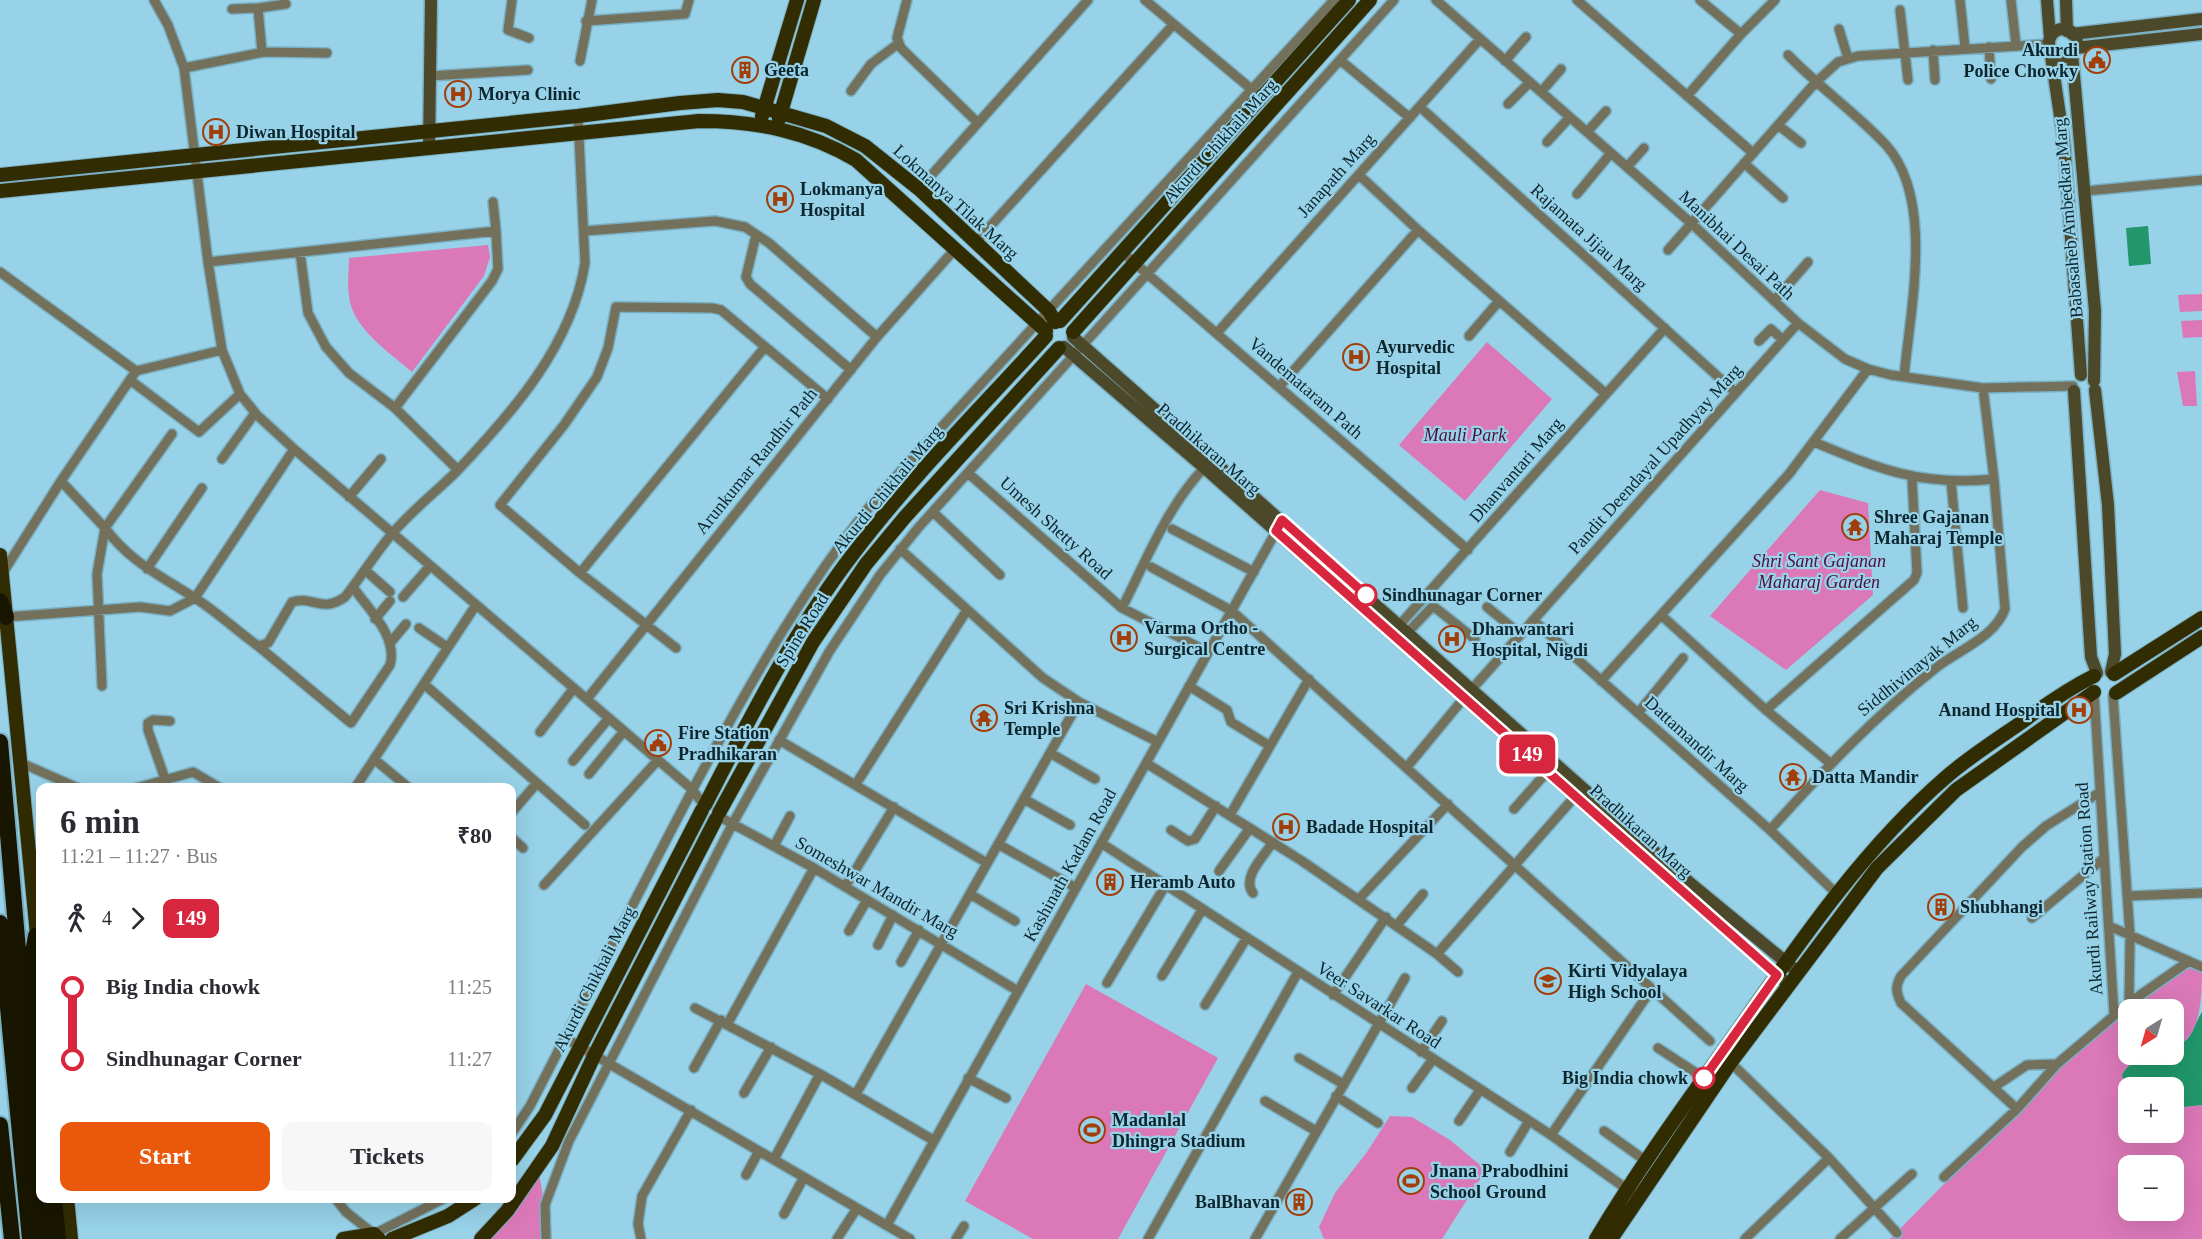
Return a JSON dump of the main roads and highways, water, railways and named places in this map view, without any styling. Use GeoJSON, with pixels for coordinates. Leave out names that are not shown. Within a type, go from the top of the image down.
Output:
{"type":"FeatureCollection","features":[{"type":"Feature","properties":{"kind":"highway"},"geometry":{"type":"LineString","coordinates":[[0,742],[36,1158]]}},
{"type":"Feature","properties":{"kind":"highway"},"geometry":{"type":"LineString","coordinates":[[0,923],[30,1239]]}},
{"type":"Feature","properties":{"kind":"highway"},"geometry":{"type":"LineString","coordinates":[[36,936],[36,964]]}},
{"type":"Feature","properties":{"kind":"highway"},"geometry":{"type":"LineString","coordinates":[[0,1125],[12,1239]]}},
{"type":"Feature","properties":{"kind":"highway"},"geometry":{"type":"LineString","coordinates":[[40,1203],[43,1239]]}},
{"type":"Feature","properties":{"kind":"highway"},"geometry":{"type":"LineString","coordinates":[[54,1203],[58,1239]]}},
{"type":"Feature","properties":{"kind":"main road"},"geometry":{"type":"LineString","coordinates":[[760,124],[797,0]]}},
{"type":"Feature","properties":{"kind":"main road"},"geometry":{"type":"LineString","coordinates":[[776,127],[814,0]]}},
{"type":"Feature","properties":{"kind":"main road","name":"Akurdi Chikhali Marg"},"geometry":{"type":"LineString","coordinates":[[516,1155],[545,1115],[704,807],[799,634],[853,554],[1049,324],[1122,252],[1257,94],[1349,0]]}},
{"type":"Feature","properties":{"kind":"main road","name":"Akurdi Chikhali Marg"},"geometry":{"type":"LineString","coordinates":[[1071,344],[1135,263],[1370,0]]}},
{"type":"Feature","properties":{"kind":"main road","name":"Lokmanya Tilak Marg"},"geometry":{"type":"LineString","coordinates":[[0,175],[718,100],[781,112],[851,137],[919,189],[975,243],[1049,324]]}},
{"type":"Feature","properties":{"kind":"main road","name":"Lokmanya Tilak Marg"},"geometry":{"type":"LineString","coordinates":[[0,191],[90,180],[699,120],[760,124],[820,141],[856,159],[956,248],[1049,324]]}},
{"type":"Feature","properties":{"kind":"main road"},"geometry":{"type":"LineString","coordinates":[[88,166],[90,180]]}},
{"type":"Feature","properties":{"kind":"main road"},"geometry":{"type":"LineString","coordinates":[[1049,324],[1068,324],[1071,344],[1051,344],[1049,324]]}},
{"type":"Feature","properties":{"kind":"main road","name":"Spine Road"},"geometry":{"type":"LineString","coordinates":[[717,816],[813,642],[866,564],[904,517],[1071,344]]}},
{"type":"Feature","properties":{"kind":"main road"},"geometry":{"type":"LineString","coordinates":[[0,555],[3,609],[36,936]]}},
{"type":"Feature","properties":{"kind":"main road"},"geometry":{"type":"LineString","coordinates":[[1611,1239],[1777,975],[1837,894],[1896,825],[1945,778],[2039,710],[2202,618]]}},
{"type":"Feature","properties":{"kind":"main road"},"geometry":{"type":"LineString","coordinates":[[2104,674],[2091,686],[2094,692],[2103,698],[2114,694],[2202,637]]}},
{"type":"Feature","properties":{"kind":"main road"},"geometry":{"type":"LineString","coordinates":[[2104,674],[2119,683],[2114,694]]}},
{"type":"Feature","properties":{"kind":"main road"},"geometry":{"type":"LineString","coordinates":[[1596,1239],[1626,1189],[1704,1078],[1726,1058],[1789,984],[1877,868],[1948,798],[1995,760],[2094,692]]}},
{"type":"Feature","properties":{"kind":"main road"},"geometry":{"type":"LineString","coordinates":[[704,807],[706,819],[717,816]]}},
{"type":"Feature","properties":{"kind":"main road","name":"Akurdi Chikhali Marg"},"geometry":{"type":"LineString","coordinates":[[516,1197],[552,1146],[594,1056],[717,816]]}},
{"type":"Feature","properties":{"kind":"main road"},"geometry":{"type":"LineString","coordinates":[[67,1203],[71,1239]]}},
{"type":"Feature","properties":{"kind":"main road"},"geometry":{"type":"LineString","coordinates":[[392,1239],[448,1216],[468,1203]]}},
{"type":"Feature","properties":{"kind":"main road","name":"Akurdi Chikhali Marg"},"geometry":{"type":"LineString","coordinates":[[481,1239],[512,1203]]}},
{"type":"Feature","properties":{"kind":"main road"},"geometry":{"type":"LineString","coordinates":[[343,1239],[376,1236]]}},
{"type":"Feature","properties":{"kind":"place","name":"Akurdi Police Chowky"},"geometry":{"type":"Point","coordinates":[2097,60]}},
{"type":"Feature","properties":{"kind":"place","name":"Geeta"},"geometry":{"type":"Point","coordinates":[745,70]}},
{"type":"Feature","properties":{"kind":"place","name":"Morya Clinic"},"geometry":{"type":"Point","coordinates":[458,94]}},
{"type":"Feature","properties":{"kind":"place","name":"Diwan Hospital"},"geometry":{"type":"Point","coordinates":[216,132]}},
{"type":"Feature","properties":{"kind":"place","name":"Lokmanya Hospital"},"geometry":{"type":"Point","coordinates":[780,199]}},
{"type":"Feature","properties":{"kind":"place","name":"Ayurvedic Hospital"},"geometry":{"type":"Point","coordinates":[1356,357]}},
{"type":"Feature","properties":{"kind":"place","name":"Shree Gajanan Maharaj Temple"},"geometry":{"type":"Point","coordinates":[1855,527]}},
{"type":"Feature","properties":{"kind":"place","name":"Sindhunagar Corner"},"geometry":{"type":"Point","coordinates":[1366,595]}},
{"type":"Feature","properties":{"kind":"place","name":"Varma Ortho - Surgical Centre"},"geometry":{"type":"Point","coordinates":[1124,638]}},
{"type":"Feature","properties":{"kind":"place","name":"Dhanwantari Hospital, Nigdi"},"geometry":{"type":"Point","coordinates":[1452,639]}},
{"type":"Feature","properties":{"kind":"place","name":"Anand Hospital"},"geometry":{"type":"Point","coordinates":[2079,710]}},
{"type":"Feature","properties":{"kind":"place","name":"Sri Krishna Temple"},"geometry":{"type":"Point","coordinates":[984,718]}},
{"type":"Feature","properties":{"kind":"place","name":"Fire Station Pradhikaran"},"geometry":{"type":"Point","coordinates":[658,743]}},
{"type":"Feature","properties":{"kind":"place","name":"Datta Mandir"},"geometry":{"type":"Point","coordinates":[1793,777]}},
{"type":"Feature","properties":{"kind":"place","name":"Badade Hospital"},"geometry":{"type":"Point","coordinates":[1286,827]}},
{"type":"Feature","properties":{"kind":"place","name":"Heramb Auto"},"geometry":{"type":"Point","coordinates":[1110,882]}},
{"type":"Feature","properties":{"kind":"place","name":"Shubhangi"},"geometry":{"type":"Point","coordinates":[1941,907]}},
{"type":"Feature","properties":{"kind":"place","name":"Kirti Vidyalaya High School"},"geometry":{"type":"Point","coordinates":[1548,981]}},
{"type":"Feature","properties":{"kind":"place","name":"Big India chowk"},"geometry":{"type":"Point","coordinates":[1704,1078]}},
{"type":"Feature","properties":{"kind":"place","name":"Madanlal Dhingra Stadium"},"geometry":{"type":"Point","coordinates":[1092,1130]}},
{"type":"Feature","properties":{"kind":"place","name":"Jnana Prabodhini School Ground"},"geometry":{"type":"Point","coordinates":[1411,1181]}},
{"type":"Feature","properties":{"kind":"place","name":"BalBhavan"},"geometry":{"type":"Point","coordinates":[1299,1202]}},
{"type":"Feature","properties":{"kind":"park label","name":"Mauli Park"},"geometry":{"type":"Point","coordinates":[1465,435]}},
{"type":"Feature","properties":{"kind":"park label","name":"Shri Sant Gajanan Maharaj Garden"},"geometry":{"type":"Point","coordinates":[1819,571]}}]}
